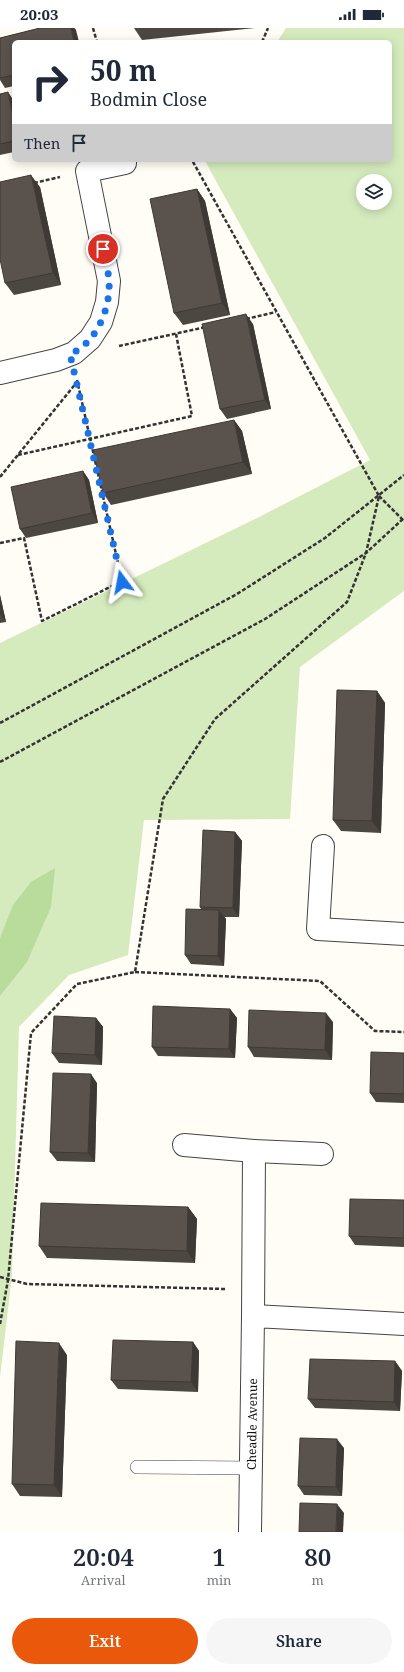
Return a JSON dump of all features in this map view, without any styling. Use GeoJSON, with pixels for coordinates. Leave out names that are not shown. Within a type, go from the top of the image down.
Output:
{"type":"FeatureCollection","features":[{"type":"Feature","properties":{"kind":"street"},"geometry":{"type":"LineString","coordinates":[[0,373],[56,360],[70,354],[90,339],[100,322],[107,302],[109,280],[87,171],[126,163]]}},
{"type":"Feature","properties":{"kind":"street"},"geometry":{"type":"LineString","coordinates":[[323,846],[318,929],[404,934]]}},
{"type":"Feature","properties":{"kind":"street"},"geometry":{"type":"LineString","coordinates":[[184,1145],[254,1151],[322,1154]]}},
{"type":"Feature","properties":{"kind":"street","name":"Cheadle Avenue"},"geometry":{"type":"LineString","coordinates":[[250,1532],[252,1468],[254,1151]]}},
{"type":"Feature","properties":{"kind":"street"},"geometry":{"type":"LineString","coordinates":[[253,1316],[404,1324]]}},
{"type":"Feature","properties":{"kind":"lane"},"geometry":{"type":"LineString","coordinates":[[137,1467],[252,1468]]}},
{"type":"Feature","properties":{"kind":"path"},"geometry":{"type":"LineString","coordinates":[[93,28],[96,40]]}},
{"type":"Feature","properties":{"kind":"path"},"geometry":{"type":"LineString","coordinates":[[263,40],[268,28]]}},
{"type":"Feature","properties":{"kind":"path"},"geometry":{"type":"LineString","coordinates":[[0,762],[265,619],[366,553],[404,520],[379,496],[193,162]]}},
{"type":"Feature","properties":{"kind":"path"},"geometry":{"type":"LineString","coordinates":[[29,184],[87,171]]}},
{"type":"Feature","properties":{"kind":"path"},"geometry":{"type":"LineString","coordinates":[[246,319],[276,312]]}},
{"type":"Feature","properties":{"kind":"path"},"geometry":{"type":"LineString","coordinates":[[90,339],[115,347],[207,327]]}},
{"type":"Feature","properties":{"kind":"path"},"geometry":{"type":"LineString","coordinates":[[18,455],[192,416],[176,334]]}},
{"type":"Feature","properties":{"kind":"path"},"geometry":{"type":"LineString","coordinates":[[0,543],[24,538],[42,620],[122,582],[70,354]]}},
{"type":"Feature","properties":{"kind":"path"},"geometry":{"type":"LineString","coordinates":[[0,477],[77,382]]}},
{"type":"Feature","properties":{"kind":"path"},"geometry":{"type":"LineString","coordinates":[[0,723],[237,594],[325,538],[404,475]]}},
{"type":"Feature","properties":{"kind":"path"},"geometry":{"type":"LineString","coordinates":[[135,972],[162,799],[215,719],[347,602],[366,553],[379,496]]}},
{"type":"Feature","properties":{"kind":"path"},"geometry":{"type":"LineString","coordinates":[[0,1324],[8,1280],[31,1033],[77,984],[135,972],[320,981],[374,1032],[404,1032]]}},
{"type":"Feature","properties":{"kind":"path"},"geometry":{"type":"LineString","coordinates":[[0,1277],[27,1284],[253,1290]]}},
{"type":"Feature","properties":{"kind":"green space"},"geometry":{"type":"Polygon","coordinates":[[[286,28],[404,28],[404,591],[300,667],[290,819],[144,820],[128,955],[69,975],[19,1027],[12,1275],[0,1377],[0,643],[259,517],[370,460],[206,162],[392,162],[392,40],[278,40],[286,28]]]}},
{"type":"Feature","properties":{"kind":"green space"},"geometry":{"type":"Polygon","coordinates":[[[55,868],[51,907],[27,962],[0,996],[0,938],[13,905],[31,882],[55,868]]]}},
{"type":"Feature","properties":{"kind":"building"},"geometry":{"type":"Polygon","coordinates":[[[40,28],[71,28],[74,40],[12,40],[12,75],[0,78],[0,38],[40,28]]]}},
{"type":"Feature","properties":{"kind":"building"},"geometry":{"type":"Polygon","coordinates":[[[8,92],[12,110],[12,141],[0,144],[0,94],[8,92]]]}},
{"type":"Feature","properties":{"kind":"building"},"geometry":{"type":"Polygon","coordinates":[[[31,175],[53,273],[5,283],[0,259],[0,182],[31,175]]]}},
{"type":"Feature","properties":{"kind":"building"},"geometry":{"type":"Polygon","coordinates":[[[197,189],[222,303],[174,313],[150,199],[197,189]]]}},
{"type":"Feature","properties":{"kind":"building"},"geometry":{"type":"Polygon","coordinates":[[[246,314],[265,400],[220,409],[202,324],[246,314]]]}},
{"type":"Feature","properties":{"kind":"building"},"geometry":{"type":"Polygon","coordinates":[[[234,420],[243,462],[103,493],[93,450],[234,420]]]}},
{"type":"Feature","properties":{"kind":"building"},"geometry":{"type":"Polygon","coordinates":[[[83,471],[92,513],[20,529],[11,487],[83,471]]]}},
{"type":"Feature","properties":{"kind":"building"},"geometry":{"type":"Polygon","coordinates":[[[337,690],[377,691],[372,821],[333,820],[337,690]]]}},
{"type":"Feature","properties":{"kind":"building"},"geometry":{"type":"Polygon","coordinates":[[[203,830],[235,832],[233,908],[200,907],[203,830]]]}},
{"type":"Feature","properties":{"kind":"building"},"geometry":{"type":"Polygon","coordinates":[[[186,909],[219,910],[218,956],[185,955],[186,909]]]}},
{"type":"Feature","properties":{"kind":"building"},"geometry":{"type":"Polygon","coordinates":[[[153,1006],[230,1009],[229,1049],[152,1047],[153,1006]]]}},
{"type":"Feature","properties":{"kind":"building"},"geometry":{"type":"Polygon","coordinates":[[[249,1010],[326,1013],[325,1050],[248,1047],[249,1010]]]}},
{"type":"Feature","properties":{"kind":"building"},"geometry":{"type":"Polygon","coordinates":[[[54,1016],[96,1018],[95,1055],[52,1053],[54,1016]]]}},
{"type":"Feature","properties":{"kind":"building"},"geometry":{"type":"Polygon","coordinates":[[[371,1052],[404,1053],[404,1094],[370,1093],[371,1052]]]}},
{"type":"Feature","properties":{"kind":"building"},"geometry":{"type":"Polygon","coordinates":[[[53,1073],[91,1074],[88,1153],[50,1152],[53,1073]]]}},
{"type":"Feature","properties":{"kind":"building"},"geometry":{"type":"Polygon","coordinates":[[[350,1199],[404,1200],[404,1238],[349,1236],[350,1199]]]}},
{"type":"Feature","properties":{"kind":"building"},"geometry":{"type":"Polygon","coordinates":[[[41,1203],[188,1207],[187,1251],[39,1246],[41,1203]]]}},
{"type":"Feature","properties":{"kind":"building"},"geometry":{"type":"Polygon","coordinates":[[[113,1340],[193,1342],[191,1382],[111,1380],[113,1340]]]}},
{"type":"Feature","properties":{"kind":"building"},"geometry":{"type":"Polygon","coordinates":[[[16,1341],[59,1343],[54,1485],[12,1484],[16,1341]]]}},
{"type":"Feature","properties":{"kind":"building"},"geometry":{"type":"Polygon","coordinates":[[[310,1359],[395,1361],[394,1402],[308,1399],[310,1359]]]}},
{"type":"Feature","properties":{"kind":"building"},"geometry":{"type":"Polygon","coordinates":[[[300,1438],[337,1439],[336,1487],[298,1486],[300,1438]]]}},
{"type":"Feature","properties":{"kind":"building"},"geometry":{"type":"Polygon","coordinates":[[[300,1503],[337,1504],[336,1532],[299,1532],[300,1503]]]}},
{"type":"Feature","properties":{"kind":"route"},"geometry":{"type":"LineString","coordinates":[[103,249],[109,280],[107,302],[100,322],[90,339],[74,353],[70,354],[122,582]]}}]}
